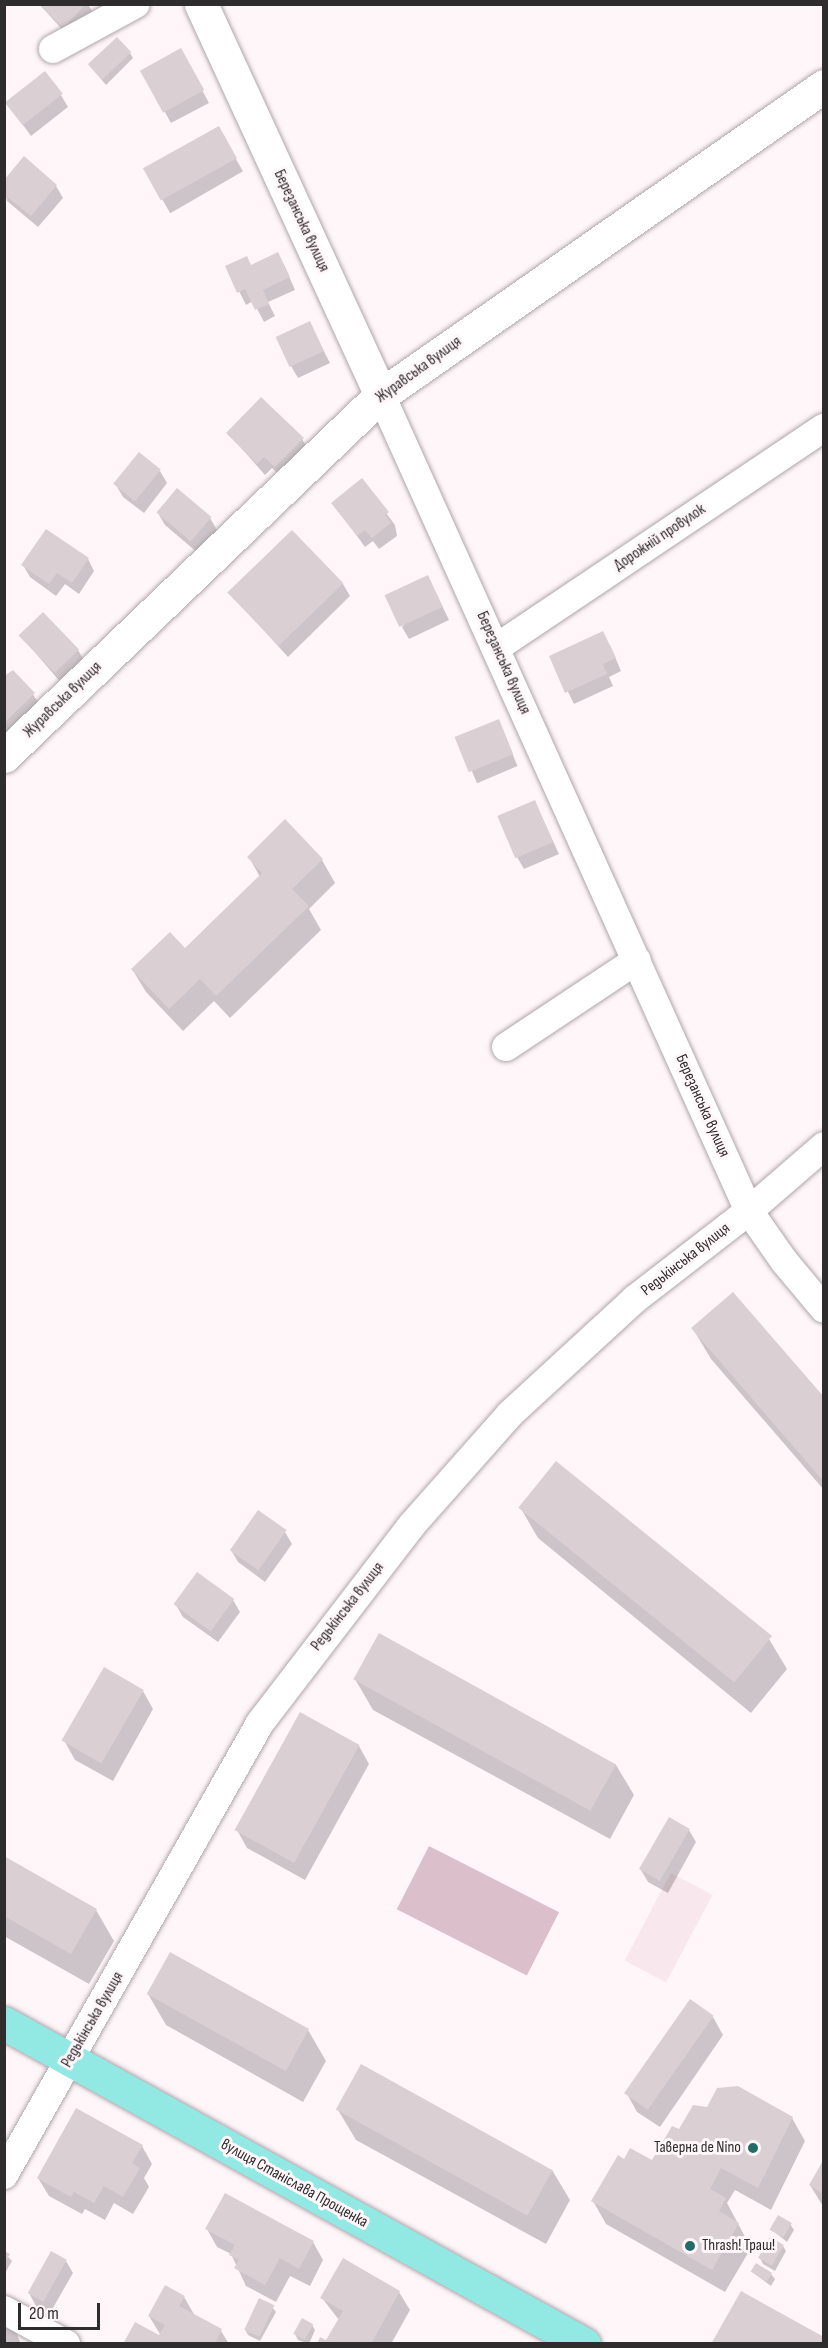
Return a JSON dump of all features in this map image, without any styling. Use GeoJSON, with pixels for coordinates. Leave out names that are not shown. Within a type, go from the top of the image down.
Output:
{"type":"FeatureCollection","features":[{"type":"Feature","properties":{"kind":"main road","name":"вулиця Станіслава Прощенка"},"geometry":{"type":"LineString","coordinates":[[4,2023],[584,2343]]}},
{"type":"Feature","properties":{"kind":"street"},"geometry":{"type":"LineString","coordinates":[[53,49],[136,4]]}},
{"type":"Feature","properties":{"kind":"street","name":"Березанська вулиця"},"geometry":{"type":"LineString","coordinates":[[201,4],[496,648],[749,1211],[784,1261],[824,1309]]}},
{"type":"Feature","properties":{"kind":"street","name":"Журавська вулиця"},"geometry":{"type":"LineString","coordinates":[[4,756],[381,395],[824,86]]}},
{"type":"Feature","properties":{"kind":"street","name":"Дорожній провулок"},"geometry":{"type":"LineString","coordinates":[[496,648],[824,428]]}},
{"type":"Feature","properties":{"kind":"street"},"geometry":{"type":"LineString","coordinates":[[506,1047],[637,960]]}},
{"type":"Feature","properties":{"kind":"street","name":"Редькінська вулиця"},"geometry":{"type":"LineString","coordinates":[[4,2175],[260,1723],[411,1526],[510,1414],[635,1299],[749,1211],[824,1146]]}},
{"type":"Feature","properties":{"kind":"street"},"geometry":{"type":"LineString","coordinates":[[4,2310],[66,2343]]}},
{"type":"Feature","properties":{"kind":"shaded area"},"geometry":{"type":"Polygon","coordinates":[[[429,1846],[559,1912],[527,1976],[397,1909],[429,1846]]]}},
{"type":"Feature","properties":{"kind":"shaded area"},"geometry":{"type":"Polygon","coordinates":[[[671,1873],[712,1895],[666,1982],[625,1960],[671,1873]]]}},
{"type":"Feature","properties":{"kind":"building"},"geometry":{"type":"Polygon","coordinates":[[[39,4],[86,4],[63,28],[39,4]]]}},
{"type":"Feature","properties":{"kind":"building"},"geometry":{"type":"Polygon","coordinates":[[[117,37],[131,52],[102,80],[88,64],[117,37]]]}},
{"type":"Feature","properties":{"kind":"building"},"geometry":{"type":"Polygon","coordinates":[[[181,48],[204,90],[163,113],[140,71],[181,48]]]}},
{"type":"Feature","properties":{"kind":"building"},"geometry":{"type":"Polygon","coordinates":[[[45,71],[63,94],[23,125],[5,102],[45,71]]]}},
{"type":"Feature","properties":{"kind":"building"},"geometry":{"type":"Polygon","coordinates":[[[219,126],[237,158],[161,201],[143,168],[219,126]]]}},
{"type":"Feature","properties":{"kind":"building"},"geometry":{"type":"Polygon","coordinates":[[[24,156],[57,185],[31,216],[4,194],[4,180],[24,156]]]}},
{"type":"Feature","properties":{"kind":"building"},"geometry":{"type":"Polygon","coordinates":[[[278,252],[290,277],[263,290],[269,304],[255,310],[245,289],[237,293],[225,266],[247,256],[251,265],[278,252]]]}},
{"type":"Feature","properties":{"kind":"building"},"geometry":{"type":"Polygon","coordinates":[[[310,321],[324,351],[290,367],[276,337],[310,321]]]}},
{"type":"Feature","properties":{"kind":"building"},"geometry":{"type":"Polygon","coordinates":[[[261,397],[304,438],[275,467],[264,457],[257,464],[226,433],[261,397]]]}},
{"type":"Feature","properties":{"kind":"building"},"geometry":{"type":"Polygon","coordinates":[[[139,452],[161,470],[135,501],[113,484],[139,452]]]}},
{"type":"Feature","properties":{"kind":"building"},"geometry":{"type":"Polygon","coordinates":[[[362,478],[389,512],[385,515],[391,523],[372,538],[365,530],[357,536],[331,503],[362,478]]]}},
{"type":"Feature","properties":{"kind":"building"},"geometry":{"type":"Polygon","coordinates":[[[177,488],[211,517],[191,541],[156,513],[177,488]]]}},
{"type":"Feature","properties":{"kind":"building"},"geometry":{"type":"Polygon","coordinates":[[[46,529],[89,558],[72,583],[57,573],[49,584],[21,565],[46,529]]]}},
{"type":"Feature","properties":{"kind":"building"},"geometry":{"type":"Polygon","coordinates":[[[292,530],[343,583],[279,646],[227,593],[292,530]]]}},
{"type":"Feature","properties":{"kind":"building"},"geometry":{"type":"Polygon","coordinates":[[[428,575],[443,607],[399,627],[384,595],[428,575]]]}},
{"type":"Feature","properties":{"kind":"building"},"geometry":{"type":"Polygon","coordinates":[[[43,612],[79,649],[55,673],[19,636],[43,612]]]}},
{"type":"Feature","properties":{"kind":"building"},"geometry":{"type":"Polygon","coordinates":[[[603,631],[616,658],[603,664],[607,674],[565,693],[549,656],[603,631]]]}},
{"type":"Feature","properties":{"kind":"building"},"geometry":{"type":"Polygon","coordinates":[[[13,670],[35,693],[4,723],[4,676],[13,670]]]}},
{"type":"Feature","properties":{"kind":"building"},"geometry":{"type":"Polygon","coordinates":[[[499,719],[513,754],[469,772],[454,737],[499,719]]]}},
{"type":"Feature","properties":{"kind":"building"},"geometry":{"type":"Polygon","coordinates":[[[535,800],[553,842],[515,858],[497,816],[535,800]]]}},
{"type":"Feature","properties":{"kind":"building"},"geometry":{"type":"Polygon","coordinates":[[[285,819],[323,859],[292,889],[309,906],[216,996],[200,979],[169,1009],[131,969],[170,932],[185,948],[262,873],[247,857],[285,819]]]}},
{"type":"Feature","properties":{"kind":"building"},"geometry":{"type":"Polygon","coordinates":[[[733,1292],[824,1397],[824,1482],[691,1328],[733,1292]]]}},
{"type":"Feature","properties":{"kind":"building"},"geometry":{"type":"Polygon","coordinates":[[[556,1461],[772,1636],[734,1683],[518,1508],[556,1461]]]}},
{"type":"Feature","properties":{"kind":"building"},"geometry":{"type":"Polygon","coordinates":[[[258,1510],[287,1530],[259,1570],[230,1550],[258,1510]]]}},
{"type":"Feature","properties":{"kind":"building"},"geometry":{"type":"Polygon","coordinates":[[[197,1572],[234,1599],[211,1631],[173,1604],[197,1572]]]}},
{"type":"Feature","properties":{"kind":"building"},"geometry":{"type":"Polygon","coordinates":[[[379,1633],[616,1764],[590,1811],[353,1679],[379,1633]]]}},
{"type":"Feature","properties":{"kind":"building"},"geometry":{"type":"Polygon","coordinates":[[[104,1667],[144,1690],[101,1764],[62,1741],[104,1667]]]}},
{"type":"Feature","properties":{"kind":"building"},"geometry":{"type":"Polygon","coordinates":[[[300,1712],[359,1745],[294,1863],[235,1830],[300,1712]]]}},
{"type":"Feature","properties":{"kind":"building"},"geometry":{"type":"Polygon","coordinates":[[[669,1817],[690,1829],[660,1881],[639,1869],[669,1817]]]}},
{"type":"Feature","properties":{"kind":"building"},"geometry":{"type":"Polygon","coordinates":[[[4,1856],[97,1909],[71,1954],[4,1916],[4,1856]]]}},
{"type":"Feature","properties":{"kind":"building"},"geometry":{"type":"Polygon","coordinates":[[[170,1952],[309,2029],[286,2071],[147,1994],[170,1952]]]}},
{"type":"Feature","properties":{"kind":"building"},"geometry":{"type":"Polygon","coordinates":[[[690,1999],[714,2016],[648,2110],[624,2093],[690,1999]]]}},
{"type":"Feature","properties":{"kind":"building"},"geometry":{"type":"Polygon","coordinates":[[[361,2064],[553,2170],[527,2216],[336,2109],[361,2064]]]}},
{"type":"Feature","properties":{"kind":"building"},"geometry":{"type":"Polygon","coordinates":[[[738,2086],[793,2117],[758,2188],[721,2168],[710,2189],[726,2198],[719,2211],[739,2223],[712,2270],[591,2201],[618,2155],[624,2159],[630,2148],[652,2160],[672,2126],[679,2129],[693,2105],[707,2107],[717,2088],[738,2086]]]}},
{"type":"Feature","properties":{"kind":"building"},"geometry":{"type":"Polygon","coordinates":[[[76,2108],[143,2145],[132,2163],[140,2168],[123,2197],[104,2186],[94,2203],[74,2192],[71,2197],[37,2178],[76,2108]]]}},
{"type":"Feature","properties":{"kind":"building"},"geometry":{"type":"Polygon","coordinates":[[[824,2159],[824,2194],[809,2185],[824,2159]]]}},
{"type":"Feature","properties":{"kind":"building"},"geometry":{"type":"Polygon","coordinates":[[[225,2193],[314,2241],[299,2269],[280,2258],[265,2285],[234,2268],[239,2260],[229,2255],[235,2245],[205,2229],[225,2193]]]}},
{"type":"Feature","properties":{"kind":"building"},"geometry":{"type":"Polygon","coordinates":[[[778,2215],[792,2223],[783,2238],[770,2230],[778,2215]]]}},
{"type":"Feature","properties":{"kind":"building"},"geometry":{"type":"Polygon","coordinates":[[[770,2237],[784,2245],[772,2266],[758,2258],[770,2237]]]}},
{"type":"Feature","properties":{"kind":"building"},"geometry":{"type":"Polygon","coordinates":[[[4,2251],[10,2254],[4,2264],[4,2251]]]}},
{"type":"Feature","properties":{"kind":"building"},"geometry":{"type":"Polygon","coordinates":[[[51,2251],[67,2260],[43,2302],[28,2293],[51,2251]]]}},
{"type":"Feature","properties":{"kind":"building"},"geometry":{"type":"Polygon","coordinates":[[[343,2258],[400,2291],[371,2344],[317,2344],[320,2337],[326,2340],[343,2311],[320,2298],[343,2258]]]}},
{"type":"Feature","properties":{"kind":"building"},"geometry":{"type":"Polygon","coordinates":[[[756,2263],[772,2273],[767,2282],[751,2271],[756,2263]]]}},
{"type":"Feature","properties":{"kind":"building"},"geometry":{"type":"Polygon","coordinates":[[[165,2285],[185,2296],[179,2306],[222,2329],[215,2344],[123,2344],[135,2322],[159,2335],[165,2325],[148,2316],[165,2285]]]}},
{"type":"Feature","properties":{"kind":"building"},"geometry":{"type":"Polygon","coordinates":[[[741,2291],[824,2337],[824,2344],[711,2344],[741,2291]]]}},
{"type":"Feature","properties":{"kind":"building"},"geometry":{"type":"Polygon","coordinates":[[[259,2298],[274,2305],[260,2337],[244,2330],[259,2298]]]}},
{"type":"Feature","properties":{"kind":"building"},"geometry":{"type":"Polygon","coordinates":[[[302,2318],[313,2324],[305,2340],[293,2334],[302,2318]]]}},
{"type":"Feature","properties":{"kind":"place","name":"Таверна de Nino"},"geometry":{"type":"Point","coordinates":[753,2148]}},
{"type":"Feature","properties":{"kind":"place","name":"Thrash! Траш!"},"geometry":{"type":"Point","coordinates":[690,2246]}}]}
